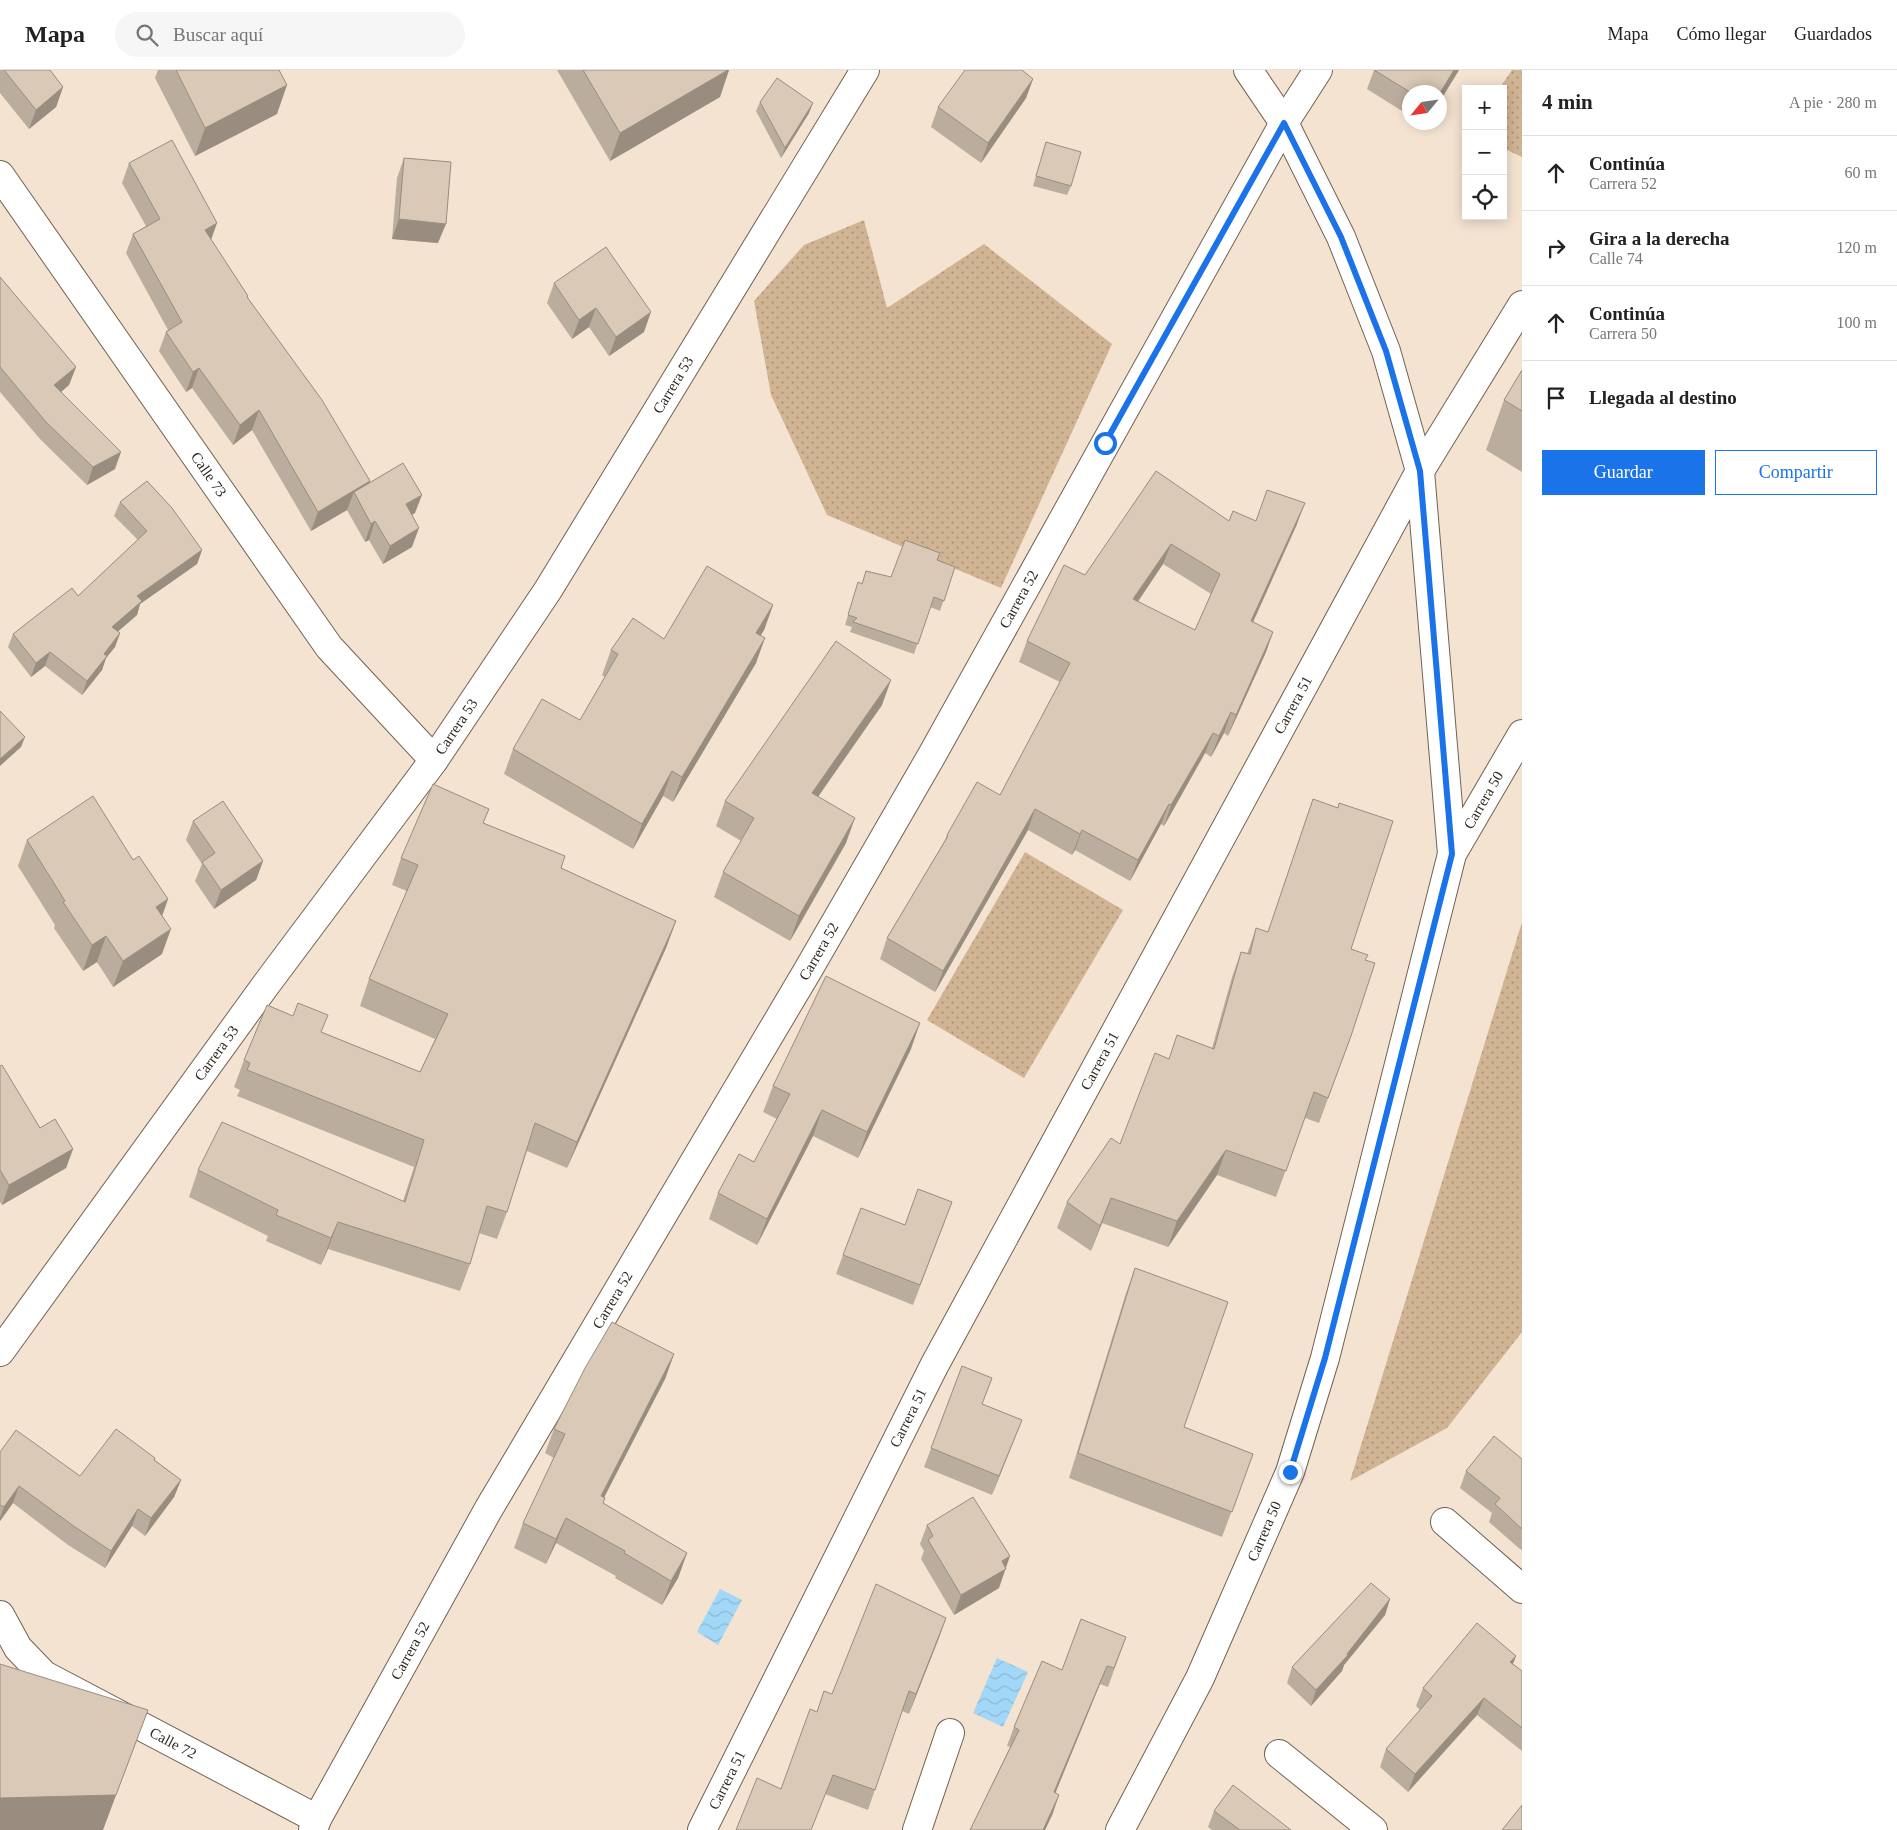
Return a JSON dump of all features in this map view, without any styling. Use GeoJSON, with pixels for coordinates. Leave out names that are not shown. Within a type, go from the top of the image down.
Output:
{"type":"FeatureCollection","features":[{"type":"Feature","properties":{"kind":"street","name":"Carrera 53"},"geometry":{"type":"LineString","coordinates":[[0,1352],[260,994],[434,760],[548,590],[865,70]]}},
{"type":"Feature","properties":{"kind":"street"},"geometry":{"type":"LineString","coordinates":[[1248,70],[1284,123],[1341,237],[1386,351],[1420,471],[1452,854]]}},
{"type":"Feature","properties":{"kind":"street","name":"Carrera 52"},"geometry":{"type":"LineString","coordinates":[[315,1824],[488,1510],[808,970],[932,755],[1284,123],[1318,70]]}},
{"type":"Feature","properties":{"kind":"street","name":"Calle 73"},"geometry":{"type":"LineString","coordinates":[[0,175],[329,647],[434,760]]}},
{"type":"Feature","properties":{"kind":"street","name":"Carrera 51"},"geometry":{"type":"LineString","coordinates":[[702,1830],[934,1366],[1420,471],[1522,305]]}},
{"type":"Feature","properties":{"kind":"street","name":"Carrera 50"},"geometry":{"type":"LineString","coordinates":[[1120,1830],[1200,1678],[1290,1472],[1325,1358],[1452,854],[1522,734]]}},
{"type":"Feature","properties":{"kind":"street"},"geometry":{"type":"LineString","coordinates":[[1445,1522],[1522,1588]]}},
{"type":"Feature","properties":{"kind":"street","name":"Calle 72"},"geometry":{"type":"LineString","coordinates":[[0,1615],[18,1648],[44,1675],[315,1824]]}},
{"type":"Feature","properties":{"kind":"street"},"geometry":{"type":"LineString","coordinates":[[917,1830],[950,1733]]}},
{"type":"Feature","properties":{"kind":"street"},"geometry":{"type":"LineString","coordinates":[[1279,1754],[1373,1830]]}},
{"type":"Feature","properties":{"kind":"shaded area"},"geometry":{"type":"Polygon","coordinates":[[[1512,70],[1522,70],[1522,157],[1507,150],[1507,85],[1502,85],[1512,70]]]}},
{"type":"Feature","properties":{"kind":"shaded area"},"geometry":{"type":"Polygon","coordinates":[[[864,220],[887,308],[984,244],[1112,344],[1001,588],[827,515],[771,395],[754,301],[804,245],[864,220]]]}},
{"type":"Feature","properties":{"kind":"shaded area"},"geometry":{"type":"Polygon","coordinates":[[[1025,852],[1123,910],[1024,1078],[927,1020],[1025,852]]]}},
{"type":"Feature","properties":{"kind":"shaded area"},"geometry":{"type":"Polygon","coordinates":[[[1522,922],[1522,1332],[1447,1428],[1350,1481],[1522,922]]]}},
{"type":"Feature","properties":{"kind":"water"},"geometry":{"type":"Polygon","coordinates":[[[720,1589],[742,1600],[718,1645],[697,1632],[720,1589]]]}},
{"type":"Feature","properties":{"kind":"water"},"geometry":{"type":"Polygon","coordinates":[[[997,1658],[1028,1672],[1003,1727],[973,1713],[997,1658]]]}},
{"type":"Feature","properties":{"kind":"building"},"geometry":{"type":"Polygon","coordinates":[[[4,70],[50,70],[63,87],[36,110],[4,70]]]}},
{"type":"Feature","properties":{"kind":"building"},"geometry":{"type":"Polygon","coordinates":[[[176,70],[279,70],[287,85],[205,128],[176,70]]]}},
{"type":"Feature","properties":{"kind":"building"},"geometry":{"type":"Polygon","coordinates":[[[583,70],[728,70],[620,133],[583,70]]]}},
{"type":"Feature","properties":{"kind":"building"},"geometry":{"type":"Polygon","coordinates":[[[965,70],[1022,70],[1033,79],[988,143],[938,107],[965,70]]]}},
{"type":"Feature","properties":{"kind":"building"},"geometry":{"type":"Polygon","coordinates":[[[1374,70],[1454,70],[1445,85],[1402,85],[1402,87],[1374,70]]]}},
{"type":"Feature","properties":{"kind":"building"},"geometry":{"type":"Polygon","coordinates":[[[777,78],[813,103],[785,148],[760,102],[777,78]]]}},
{"type":"Feature","properties":{"kind":"building"},"geometry":{"type":"Polygon","coordinates":[[[172,140],[217,223],[205,230],[247,297],[322,400],[370,481],[318,512],[259,410],[240,425],[199,368],[193,372],[166,332],[182,322],[133,234],[160,219],[129,163],[172,140]]]}},
{"type":"Feature","properties":{"kind":"building"},"geometry":{"type":"Polygon","coordinates":[[[1046,142],[1081,152],[1071,186],[1036,176],[1046,142]]]}},
{"type":"Feature","properties":{"kind":"building"},"geometry":{"type":"Polygon","coordinates":[[[404,158],[451,162],[446,224],[399,219],[404,158]]]}},
{"type":"Feature","properties":{"kind":"building"},"geometry":{"type":"Polygon","coordinates":[[[606,247],[651,312],[616,337],[596,308],[579,320],[554,283],[606,247]]]}},
{"type":"Feature","properties":{"kind":"building"},"geometry":{"type":"Polygon","coordinates":[[[0,277],[76,367],[54,385],[121,452],[93,467],[46,422],[0,367],[0,277]]]}},
{"type":"Feature","properties":{"kind":"building"},"geometry":{"type":"Polygon","coordinates":[[[1522,370],[1522,411],[1504,400],[1522,370]]]}},
{"type":"Feature","properties":{"kind":"building"},"geometry":{"type":"Polygon","coordinates":[[[403,463],[422,495],[406,504],[419,528],[390,546],[375,521],[371,524],[354,492],[403,463]]]}},
{"type":"Feature","properties":{"kind":"building"},"geometry":{"type":"Polygon","coordinates":[[[1156,471],[1229,521],[1233,511],[1256,521],[1267,490],[1305,503],[1251,621],[1273,632],[1236,715],[1231,712],[1219,736],[1213,733],[1171,805],[1169,804],[1138,860],[1082,830],[1080,834],[1035,809],[943,971],[887,938],[948,836],[977,782],[1000,795],[1070,663],[1027,641],[1064,565],[1085,575],[1156,471]],[[1171,544],[1133,599],[1195,630],[1220,574],[1171,544]]]}},
{"type":"Feature","properties":{"kind":"building"},"geometry":{"type":"Polygon","coordinates":[[[147,481],[172,508],[202,550],[137,596],[142,601],[112,627],[120,633],[104,654],[107,656],[87,681],[50,652],[36,663],[13,634],[72,588],[78,596],[147,531],[120,502],[147,481]]]}},
{"type":"Feature","properties":{"kind":"building"},"geometry":{"type":"Polygon","coordinates":[[[905,540],[940,553],[937,560],[955,567],[944,601],[934,597],[918,644],[853,622],[857,618],[848,615],[858,582],[862,584],[866,571],[891,577],[905,540]]]}},
{"type":"Feature","properties":{"kind":"building"},"geometry":{"type":"Polygon","coordinates":[[[707,566],[773,605],[756,633],[765,638],[682,777],[672,771],[642,824],[513,749],[542,699],[580,720],[618,654],[611,650],[633,618],[664,639],[707,566]]]}},
{"type":"Feature","properties":{"kind":"building"},"geometry":{"type":"Polygon","coordinates":[[[836,641],[891,680],[812,793],[855,818],[799,916],[723,872],[754,818],[725,801],[836,641]]]}},
{"type":"Feature","properties":{"kind":"building"},"geometry":{"type":"Polygon","coordinates":[[[0,711],[25,737],[0,759],[0,711]]]}},
{"type":"Feature","properties":{"kind":"building"},"geometry":{"type":"Polygon","coordinates":[[[433,784],[489,809],[483,823],[565,856],[561,868],[676,921],[577,1142],[535,1123],[507,1212],[487,1206],[470,1264],[338,1222],[331,1238],[276,1215],[278,1210],[198,1170],[222,1122],[405,1202],[424,1140],[247,1070],[250,1063],[244,1060],[267,1005],[293,1016],[298,1003],[328,1015],[321,1032],[420,1072],[448,1014],[369,979],[418,865],[401,858],[433,784]]]}},
{"type":"Feature","properties":{"kind":"building"},"geometry":{"type":"Polygon","coordinates":[[[93,796],[133,860],[139,856],[168,899],[156,907],[171,929],[123,961],[106,936],[92,945],[63,902],[65,901],[27,840],[93,796]]]}},
{"type":"Feature","properties":{"kind":"building"},"geometry":{"type":"Polygon","coordinates":[[[1313,799],[1338,808],[1339,803],[1393,821],[1351,949],[1368,955],[1365,960],[1375,963],[1328,1098],[1314,1092],[1286,1171],[1226,1150],[1177,1221],[1111,1198],[1100,1226],[1067,1202],[1111,1138],[1120,1144],[1155,1053],[1169,1059],[1177,1035],[1214,1049],[1241,952],[1250,954],[1256,928],[1268,932],[1313,799]]]}},
{"type":"Feature","properties":{"kind":"building"},"geometry":{"type":"Polygon","coordinates":[[[223,801],[263,861],[221,890],[202,862],[215,853],[193,821],[223,801]]]}},
{"type":"Feature","properties":{"kind":"building"},"geometry":{"type":"Polygon","coordinates":[[[826,976],[920,1023],[867,1132],[822,1110],[767,1219],[718,1193],[739,1154],[754,1162],[790,1094],[773,1086],[826,976]]]}},
{"type":"Feature","properties":{"kind":"building"},"geometry":{"type":"Polygon","coordinates":[[[2,1065],[40,1128],[55,1119],[73,1149],[9,1185],[0,1170],[0,1066],[2,1065]]]}},
{"type":"Feature","properties":{"kind":"building"},"geometry":{"type":"Polygon","coordinates":[[[918,1189],[952,1202],[920,1285],[843,1255],[861,1208],[905,1225],[918,1189]]]}},
{"type":"Feature","properties":{"kind":"building"},"geometry":{"type":"Polygon","coordinates":[[[1135,1268],[1228,1302],[1184,1427],[1253,1454],[1232,1512],[1078,1453],[1135,1268]]]}},
{"type":"Feature","properties":{"kind":"building"},"geometry":{"type":"Polygon","coordinates":[[[612,1322],[674,1354],[601,1496],[605,1498],[603,1503],[687,1553],[671,1581],[624,1553],[625,1551],[566,1518],[556,1539],[523,1523],[565,1434],[554,1429],[585,1368],[612,1322]]]}},
{"type":"Feature","properties":{"kind":"building"},"geometry":{"type":"Polygon","coordinates":[[[962,1366],[992,1378],[982,1404],[1022,1420],[999,1476],[931,1448],[962,1366]]]}},
{"type":"Feature","properties":{"kind":"building"},"geometry":{"type":"Polygon","coordinates":[[[116,1429],[181,1480],[151,1518],[138,1509],[111,1551],[19,1486],[4,1507],[0,1505],[0,1452],[16,1430],[80,1476],[116,1429]]]}},
{"type":"Feature","properties":{"kind":"building"},"geometry":{"type":"Polygon","coordinates":[[[1494,1436],[1522,1459],[1522,1529],[1495,1504],[1500,1498],[1466,1471],[1494,1436]]]}},
{"type":"Feature","properties":{"kind":"building"},"geometry":{"type":"Polygon","coordinates":[[[973,1497],[1010,1556],[1002,1561],[1006,1569],[961,1595],[928,1540],[933,1536],[927,1525],[973,1497]]]}},
{"type":"Feature","properties":{"kind":"building"},"geometry":{"type":"Polygon","coordinates":[[[1371,1583],[1390,1599],[1348,1655],[1316,1690],[1292,1667],[1371,1583]]]}},
{"type":"Feature","properties":{"kind":"building"},"geometry":{"type":"Polygon","coordinates":[[[876,1584],[946,1618],[916,1694],[909,1691],[875,1790],[833,1775],[811,1830],[736,1830],[757,1778],[781,1789],[810,1709],[817,1712],[824,1691],[832,1694],[876,1584]]]}},
{"type":"Feature","properties":{"kind":"building"},"geometry":{"type":"Polygon","coordinates":[[[1081,1619],[1126,1637],[1114,1668],[1107,1666],[1054,1792],[1059,1795],[1043,1830],[970,1830],[1019,1730],[1014,1727],[1042,1661],[1062,1670],[1081,1619]]]}},
{"type":"Feature","properties":{"kind":"building"},"geometry":{"type":"Polygon","coordinates":[[[1477,1623],[1516,1656],[1510,1662],[1522,1671],[1522,1728],[1484,1698],[1415,1774],[1386,1749],[1432,1696],[1423,1688],[1477,1623]]]}},
{"type":"Feature","properties":{"kind":"building"},"geometry":{"type":"Polygon","coordinates":[[[0,1664],[148,1710],[116,1795],[0,1798],[0,1664]]]}},
{"type":"Feature","properties":{"kind":"building"},"geometry":{"type":"Polygon","coordinates":[[[1233,1785],[1291,1830],[1240,1830],[1214,1811],[1233,1785]]]}},
{"type":"Feature","properties":{"kind":"building"},"geometry":{"type":"Polygon","coordinates":[[[1522,1805],[1522,1830],[1502,1830],[1522,1805]]]}},
{"type":"Feature","properties":{"kind":"route"},"geometry":{"type":"LineString","coordinates":[[1105,443],[1284,123],[1341,237],[1386,351],[1420,471],[1452,854],[1325,1358],[1290,1472]]}}]}
